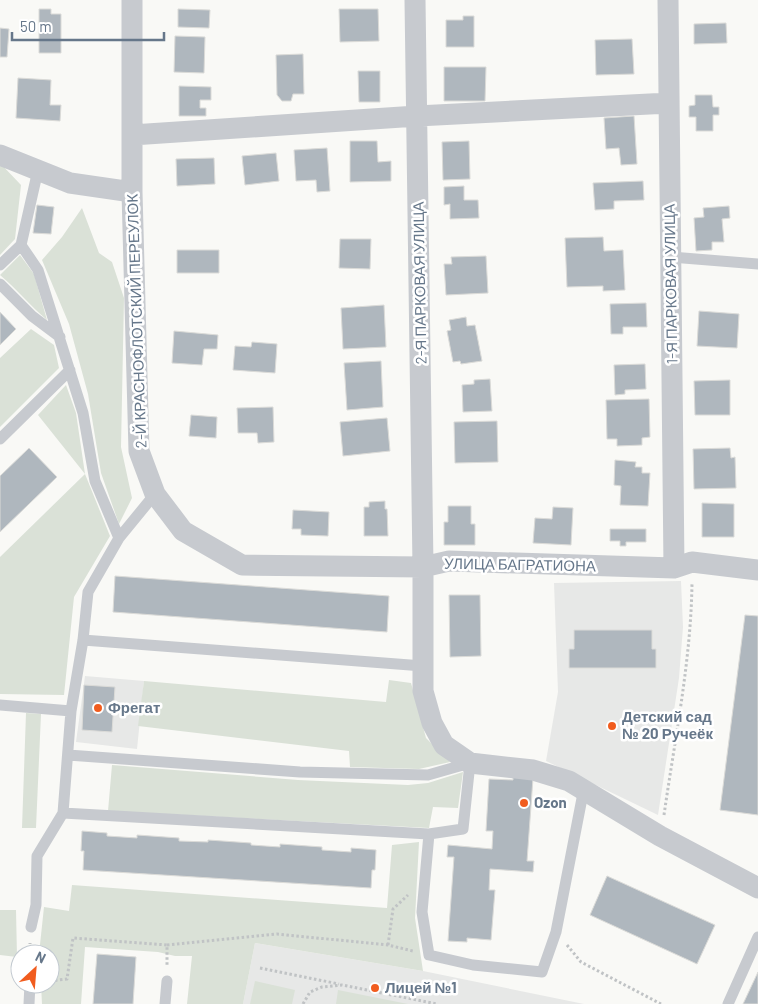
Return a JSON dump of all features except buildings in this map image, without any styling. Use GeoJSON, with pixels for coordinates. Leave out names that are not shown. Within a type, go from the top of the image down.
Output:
{"type":"FeatureCollection","features":[{"type":"Feature","properties":{"kind":"street","name":"2-Й КРАСНОФЛОТСКИЙ ПЕРЕУЛОК"},"geometry":{"type":"LineString","coordinates":[[132,0],[132,192],[139,451],[155,494],[183,531],[242,566],[423,567]]}},
{"type":"Feature","properties":{"kind":"street","name":"2-Я ПАРКОВАЯ УЛИЦА"},"geometry":{"type":"LineString","coordinates":[[414,0],[423,567]]}},
{"type":"Feature","properties":{"kind":"street","name":"1-Я ПАРКОВАЯ УЛИЦА"},"geometry":{"type":"LineString","coordinates":[[668,0],[671,257],[683,565]]}},
{"type":"Feature","properties":{"kind":"street"},"geometry":{"type":"LineString","coordinates":[[132,135],[417,116],[670,103]]}},
{"type":"Feature","properties":{"kind":"street"},"geometry":{"type":"LineString","coordinates":[[0,155],[70,184],[132,192]]}},
{"type":"Feature","properties":{"kind":"street","name":"УЛИЦА БАГРАТИОНА"},"geometry":{"type":"LineString","coordinates":[[470,764],[444,745],[432,723],[423,691],[423,567],[449,561],[683,565],[758,570]]}},
{"type":"Feature","properties":{"kind":"street"},"geometry":{"type":"LineString","coordinates":[[470,764],[533,770],[569,781],[584,788],[660,836],[758,888]]}},
{"type":"Feature","properties":{"kind":"lane"},"geometry":{"type":"LineString","coordinates":[[0,266],[20,245],[38,170]]}},
{"type":"Feature","properties":{"kind":"lane"},"geometry":{"type":"LineString","coordinates":[[20,245],[38,270],[83,413],[95,481],[119,538]]}},
{"type":"Feature","properties":{"kind":"lane"},"geometry":{"type":"LineString","coordinates":[[671,257],[758,264]]}},
{"type":"Feature","properties":{"kind":"lane"},"geometry":{"type":"LineString","coordinates":[[0,284],[32,316],[60,337]]}},
{"type":"Feature","properties":{"kind":"lane"},"geometry":{"type":"LineString","coordinates":[[0,439],[70,370]]}},
{"type":"Feature","properties":{"kind":"lane"},"geometry":{"type":"LineString","coordinates":[[31,927],[36,904],[37,856],[63,813],[71,711],[83,640],[88,592],[119,538],[155,494]]}},
{"type":"Feature","properties":{"kind":"lane"},"geometry":{"type":"LineString","coordinates":[[83,640],[424,666]]}},
{"type":"Feature","properties":{"kind":"lane"},"geometry":{"type":"LineString","coordinates":[[0,705],[71,711]]}},
{"type":"Feature","properties":{"kind":"lane"},"geometry":{"type":"LineString","coordinates":[[63,813],[429,834],[463,829],[470,764],[428,775],[300,772],[68,755]]}},
{"type":"Feature","properties":{"kind":"lane"},"geometry":{"type":"LineString","coordinates":[[429,834],[422,912],[429,954],[473,965],[542,972],[556,932],[584,788]]}},
{"type":"Feature","properties":{"kind":"lane"},"geometry":{"type":"LineString","coordinates":[[728,1004],[758,937]]}},
{"type":"Feature","properties":{"kind":"lane"},"geometry":{"type":"LineString","coordinates":[[164,1004],[167,981]]}},
{"type":"Feature","properties":{"kind":"path"},"geometry":{"type":"LineString","coordinates":[[660,836],[691,621],[683,565]]}},
{"type":"Feature","properties":{"kind":"path"},"geometry":{"type":"LineString","coordinates":[[388,945],[394,909],[424,879]]}},
{"type":"Feature","properties":{"kind":"path"},"geometry":{"type":"LineString","coordinates":[[556,932],[581,962],[661,1004]]}},
{"type":"Feature","properties":{"kind":"path"},"geometry":{"type":"LineString","coordinates":[[60,980],[67,979],[73,938],[168,945],[277,934],[388,945],[429,954]]}},
{"type":"Feature","properties":{"kind":"path"},"geometry":{"type":"LineString","coordinates":[[167,981],[168,945]]}},
{"type":"Feature","properties":{"kind":"path"},"geometry":{"type":"LineString","coordinates":[[260,968],[437,1004]]}},
{"type":"Feature","properties":{"kind":"path"},"geometry":{"type":"LineString","coordinates":[[303,1004],[310,992],[322,987],[342,985]]}},
{"type":"Feature","properties":{"kind":"shaded area"},"geometry":{"type":"Polygon","coordinates":[[[0,163],[21,185],[15,239],[0,255],[0,163]]]}},
{"type":"Feature","properties":{"kind":"shaded area"},"geometry":{"type":"Polygon","coordinates":[[[82,208],[99,253],[112,262],[124,298],[121,447],[132,498],[119,524],[101,473],[88,394],[69,324],[42,260],[62,237],[82,208]]]}},
{"type":"Feature","properties":{"kind":"shaded area"},"geometry":{"type":"Polygon","coordinates":[[[20,255],[34,274],[47,320],[0,275],[20,255]]]}},
{"type":"Feature","properties":{"kind":"shaded area"},"geometry":{"type":"Polygon","coordinates":[[[31,329],[54,345],[59,368],[0,427],[0,358],[31,329]]]}},
{"type":"Feature","properties":{"kind":"shaded area"},"geometry":{"type":"Polygon","coordinates":[[[66,385],[76,413],[85,474],[38,415],[66,385]]]}},
{"type":"Feature","properties":{"kind":"shaded area"},"geometry":{"type":"Polygon","coordinates":[[[85,474],[110,536],[74,597],[64,695],[0,694],[0,557],[85,474]]]}},
{"type":"Feature","properties":{"kind":"shaded area","name":"Детский сад № 20 Ручеёк"},"geometry":{"type":"Polygon","coordinates":[[[681,581],[683,627],[679,678],[658,815],[546,761],[558,692],[554,583],[681,581]]]}},
{"type":"Feature","properties":{"kind":"shaded area"},"geometry":{"type":"Polygon","coordinates":[[[85,676],[144,681],[137,749],[76,742],[85,676]]]}},
{"type":"Feature","properties":{"kind":"shaded area"},"geometry":{"type":"Polygon","coordinates":[[[389,680],[411,683],[426,738],[450,762],[419,769],[350,767],[349,751],[138,726],[144,681],[386,702],[389,680]]]}},
{"type":"Feature","properties":{"kind":"shaded area"},"geometry":{"type":"Polygon","coordinates":[[[26,713],[41,714],[36,828],[22,828],[26,713]]]}},
{"type":"Feature","properties":{"kind":"shaded area"},"geometry":{"type":"Polygon","coordinates":[[[112,765],[298,780],[408,785],[428,783],[463,772],[458,808],[433,807],[429,828],[108,811],[112,765]]]}},
{"type":"Feature","properties":{"kind":"shaded area"},"geometry":{"type":"Polygon","coordinates":[[[419,842],[415,918],[423,971],[255,943],[243,1004],[187,1004],[192,956],[85,947],[81,1004],[42,1004],[42,994],[60,994],[60,944],[40,944],[44,907],[69,911],[72,885],[387,908],[392,845],[419,842]]]}},
{"type":"Feature","properties":{"kind":"shaded area"},"geometry":{"type":"Polygon","coordinates":[[[0,910],[16,910],[17,944],[10,944],[10,956],[0,955],[0,910]]]}},
{"type":"Feature","properties":{"kind":"shaded area","name":"Лицей №1"},"geometry":{"type":"Polygon","coordinates":[[[255,943],[423,971],[584,1004],[243,1004],[255,943]]]}},
{"type":"Feature","properties":{"kind":"shaded area"},"geometry":{"type":"Polygon","coordinates":[[[255,981],[295,990],[292,1004],[250,1004],[255,981]]]}},
{"type":"Feature","properties":{"kind":"shaded area"},"geometry":{"type":"Polygon","coordinates":[[[338,990],[408,1004],[336,1004],[338,990]]]}},
{"type":"Feature","properties":{"kind":"place","name":"Фрегат"},"geometry":{"type":"Point","coordinates":[98,708]}},
{"type":"Feature","properties":{"kind":"place","name":"Детский сад № 20 Ручеёк"},"geometry":{"type":"Point","coordinates":[612,726]}},
{"type":"Feature","properties":{"kind":"place","name":"Ozon"},"geometry":{"type":"Point","coordinates":[524,803]}},
{"type":"Feature","properties":{"kind":"place","name":"Лицей №1"},"geometry":{"type":"Point","coordinates":[375,988]}}]}
